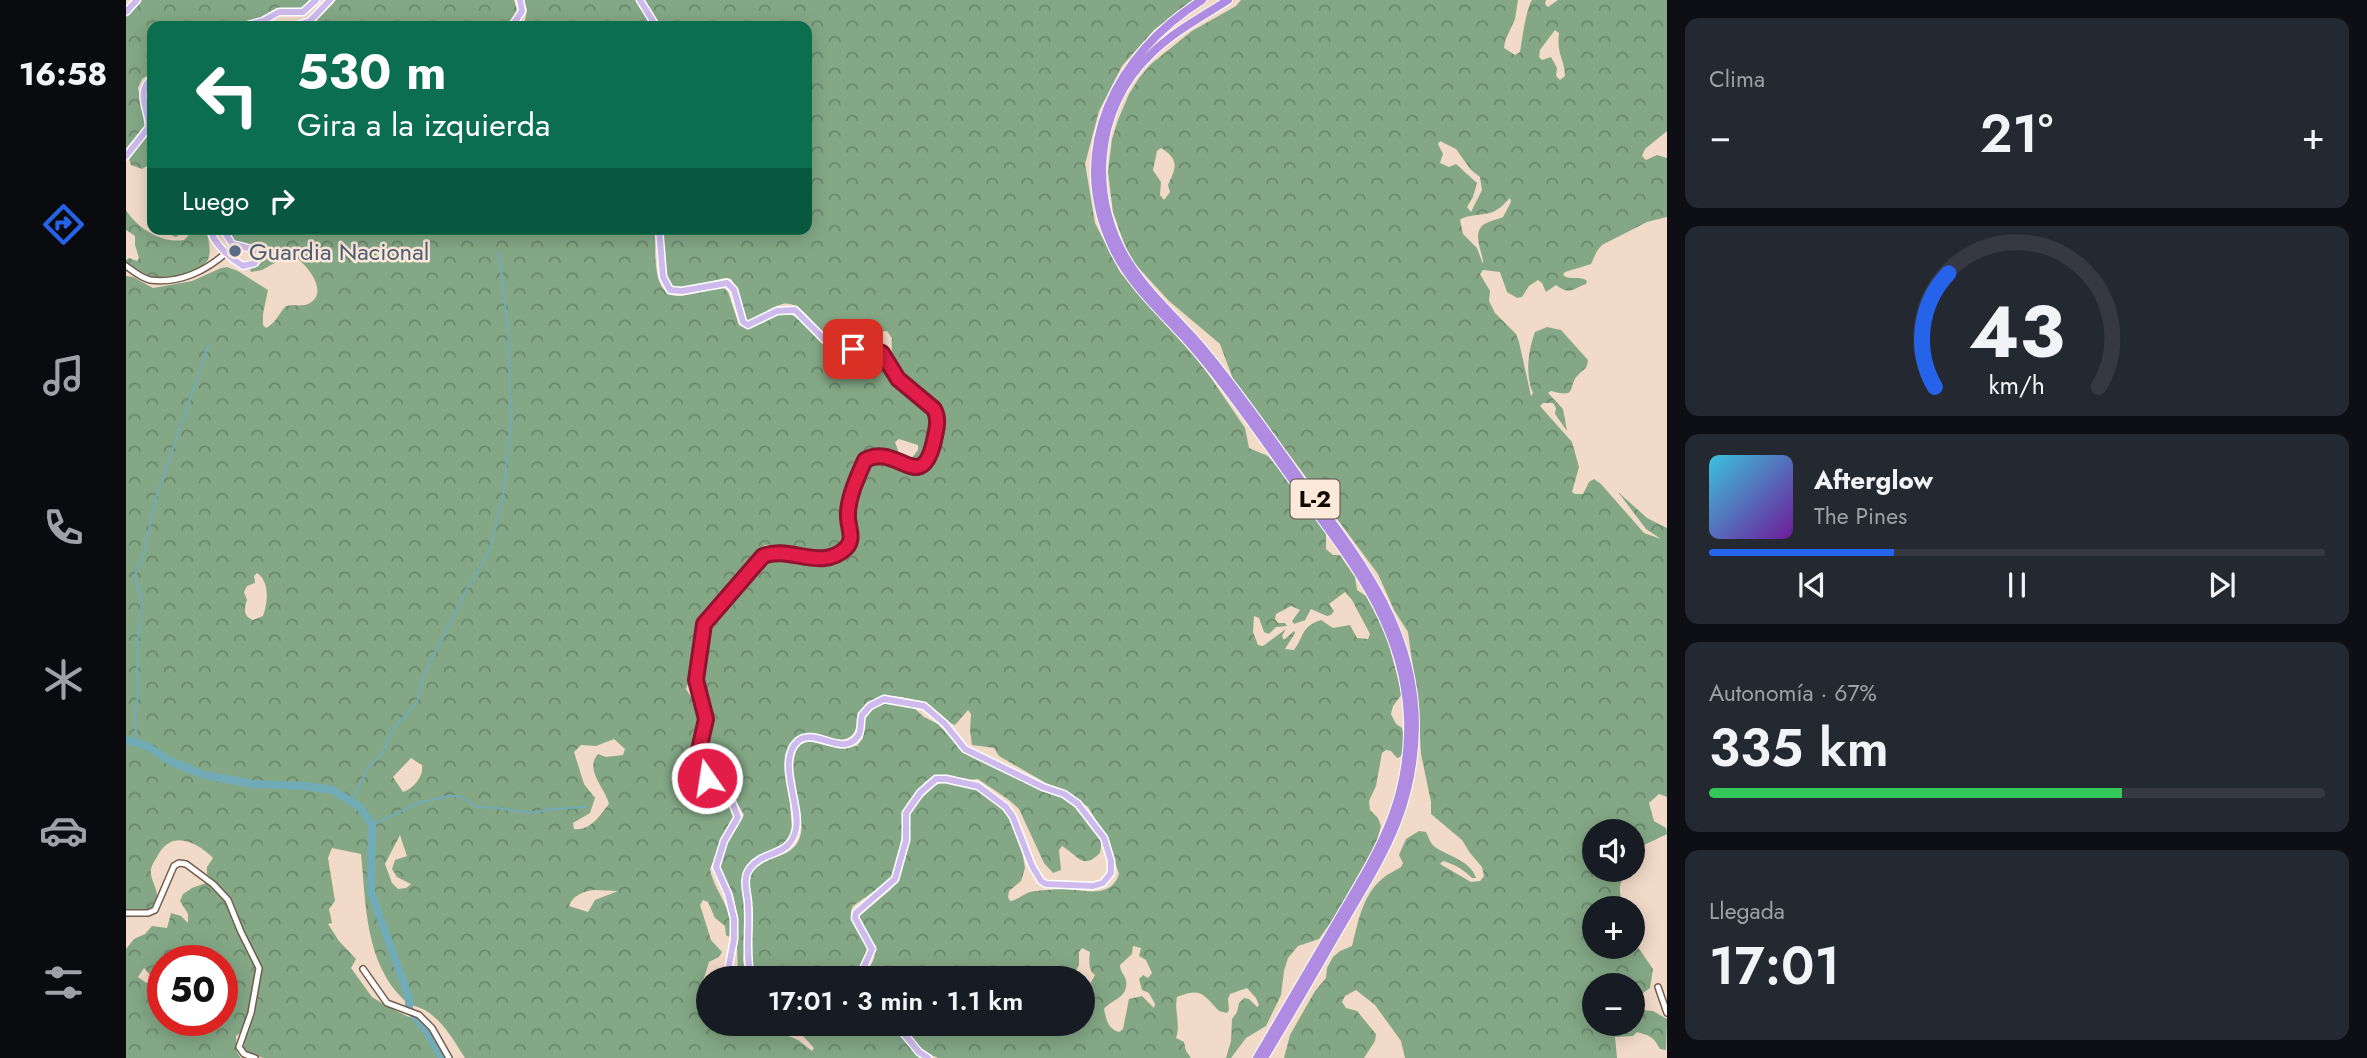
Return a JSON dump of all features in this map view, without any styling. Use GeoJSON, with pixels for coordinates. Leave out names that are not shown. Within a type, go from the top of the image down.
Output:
{"type":"FeatureCollection","features":[{"type":"Feature","properties":{"kind":"highway","name":"L-2"},"geometry":{"type":"LineString","coordinates":[[1202,0],[1170,22],[1149,42],[1126,71],[1111,97],[1101,124],[1096,150],[1096,186],[1102,220],[1114,252],[1129,276],[1213,372],[1366,582],[1396,648],[1405,686],[1408,715],[1405,777],[1387,832],[1256,1058]]}},
{"type":"Feature","properties":{"kind":"highway","name":"L-2"},"geometry":{"type":"LineString","coordinates":[[1228,0],[1162,44],[1140,65],[1125,85],[1111,116],[1102,151],[1102,186],[1108,218],[1121,249],[1135,272],[1224,374],[1371,579],[1393,619],[1402,646],[1415,715],[1411,778],[1394,835],[1264,1058]]}},
{"type":"Feature","properties":{"kind":"main road"},"geometry":{"type":"LineString","coordinates":[[126,12],[137,0]]}},
{"type":"Feature","properties":{"kind":"main road"},"geometry":{"type":"LineString","coordinates":[[263,21],[279,12],[303,12],[316,0]]}},
{"type":"Feature","properties":{"kind":"main road"},"geometry":{"type":"LineString","coordinates":[[310,21],[330,0]]}},
{"type":"Feature","properties":{"kind":"main road"},"geometry":{"type":"LineString","coordinates":[[515,21],[522,11],[520,0]]}},
{"type":"Feature","properties":{"kind":"main road"},"geometry":{"type":"LineString","coordinates":[[640,0],[653,21]]}},
{"type":"Feature","properties":{"kind":"main road"},"geometry":{"type":"LineString","coordinates":[[147,83],[142,93],[147,117]]}},
{"type":"Feature","properties":{"kind":"main road"},"geometry":{"type":"LineString","coordinates":[[126,156],[147,130]]}},
{"type":"Feature","properties":{"kind":"main road"},"geometry":{"type":"LineString","coordinates":[[212,235],[215,241],[243,266],[253,264],[257,258],[253,249],[230,242],[226,235]]}},
{"type":"Feature","properties":{"kind":"main road"},"geometry":{"type":"LineString","coordinates":[[660,235],[663,277],[670,290],[682,291],[727,283],[734,289],[743,322],[748,325],[777,310],[795,310],[825,340],[847,348],[882,353],[898,379],[931,405],[938,419],[930,457],[923,466],[911,467],[887,456],[875,456],[865,460],[849,506],[851,538],[845,549],[835,555],[816,558],[777,552],[763,556],[705,621],[696,680],[706,719],[699,750],[709,782],[732,802],[738,817],[724,841],[716,867],[728,894],[734,919],[729,966]]}},
{"type":"Feature","properties":{"kind":"main road"},"geometry":{"type":"LineString","coordinates":[[748,966],[746,879],[748,870],[756,862],[788,847],[795,834],[798,813],[789,774],[794,748],[799,741],[807,738],[838,744],[855,739],[860,732],[862,715],[877,701],[890,699],[923,706],[945,724],[963,747],[1043,787],[1068,796],[1082,807],[1099,829],[1112,866],[1106,881],[1093,886],[1046,884],[1041,881],[1032,866],[1006,807],[978,786],[946,779],[933,780],[906,813],[906,840],[895,878],[856,913],[855,918],[872,949],[864,966]]}},
{"type":"Feature","properties":{"kind":"main road"},"geometry":{"type":"LineString","coordinates":[[906,1036],[928,1058]]}},
{"type":"Feature","properties":{"kind":"street"},"geometry":{"type":"LineString","coordinates":[[126,266],[150,280],[184,277],[204,270],[227,252]]}},
{"type":"Feature","properties":{"kind":"street"},"geometry":{"type":"LineString","coordinates":[[126,913],[148,913],[155,910],[174,866],[180,863],[186,864],[223,893],[230,903],[259,970],[251,1013],[239,1047],[243,1054],[255,1058]]}},
{"type":"Feature","properties":{"kind":"street"},"geometry":{"type":"LineString","coordinates":[[363,969],[387,1003],[419,1015],[432,1028],[449,1058]]}},
{"type":"Feature","properties":{"kind":"street"},"geometry":{"type":"LineString","coordinates":[[1658,987],[1667,1013]]}},
{"type":"Feature","properties":{"kind":"green space"},"geometry":{"type":"Polygon","coordinates":[[[140,0],[311,0],[295,11],[250,21],[147,21],[147,76],[142,79],[138,88],[146,125],[126,153],[126,15],[140,0]]]}},
{"type":"Feature","properties":{"kind":"green space"},"geometry":{"type":"Polygon","coordinates":[[[336,0],[514,0],[517,10],[511,21],[316,21],[336,0]]]}},
{"type":"Feature","properties":{"kind":"green space"},"geometry":{"type":"Polygon","coordinates":[[[524,0],[1193,0],[1154,30],[1122,66],[1099,111],[1085,164],[1095,223],[1120,272],[1211,378],[1245,428],[1249,448],[1268,456],[1288,480],[1326,533],[1326,549],[1333,555],[1340,555],[1355,577],[1357,590],[1366,596],[1386,633],[1402,694],[1393,706],[1391,714],[1396,724],[1402,728],[1404,743],[1400,757],[1397,758],[1391,751],[1382,753],[1376,786],[1369,801],[1370,810],[1381,826],[1376,844],[1319,939],[1298,946],[1288,958],[1281,995],[1266,1026],[1246,1038],[1231,1058],[1226,1058],[1231,1041],[1232,1019],[1239,1003],[1244,998],[1257,1007],[1259,1005],[1247,988],[1230,994],[1227,1013],[1219,1011],[1201,994],[1191,993],[1177,997],[1176,1038],[1184,1042],[1191,1058],[938,1058],[923,1051],[911,1036],[1095,1036],[1095,966],[1090,966],[1090,952],[1082,948],[1079,952],[1078,966],[870,966],[875,952],[874,946],[858,917],[900,878],[909,839],[910,811],[933,786],[944,782],[978,788],[1010,818],[1025,868],[1021,881],[1009,891],[1010,901],[1032,891],[1103,890],[1115,882],[1119,874],[1106,836],[1088,807],[1065,791],[1051,786],[999,756],[994,748],[972,745],[971,714],[968,710],[955,725],[924,703],[902,697],[886,697],[872,702],[861,716],[853,734],[847,739],[834,740],[810,733],[795,740],[788,774],[792,831],[786,842],[760,857],[786,853],[795,847],[800,838],[801,818],[792,773],[799,745],[808,741],[839,748],[857,746],[863,738],[864,721],[872,709],[886,702],[913,707],[938,724],[963,751],[1071,800],[1102,840],[1100,853],[1089,861],[1084,861],[1062,846],[1059,850],[1061,870],[1053,873],[1044,863],[1019,809],[1009,800],[978,779],[938,776],[926,781],[906,805],[893,875],[853,906],[852,922],[868,947],[860,966],[753,966],[753,907],[749,904],[744,966],[738,966],[736,910],[720,864],[729,838],[744,815],[735,799],[712,780],[703,752],[711,718],[701,682],[709,622],[767,559],[779,558],[816,565],[835,561],[852,551],[858,539],[852,507],[867,464],[886,460],[914,474],[928,471],[934,460],[945,419],[941,405],[899,375],[893,360],[892,338],[887,331],[875,333],[859,341],[840,342],[824,333],[797,307],[790,304],[778,305],[748,322],[741,313],[731,279],[725,278],[680,289],[671,287],[663,259],[664,235],[812,235],[812,21],[658,21],[653,15],[647,17],[647,21],[525,21],[527,10],[524,0]],[[1345,592],[1329,604],[1334,611],[1331,615],[1327,616],[1311,609],[1305,620],[1294,624],[1292,621],[1300,610],[1291,606],[1276,614],[1278,623],[1285,623],[1287,626],[1276,627],[1269,634],[1264,632],[1259,618],[1254,616],[1253,632],[1258,645],[1263,646],[1286,629],[1282,636],[1284,640],[1294,631],[1295,633],[1285,649],[1294,650],[1306,629],[1321,620],[1333,628],[1350,625],[1357,638],[1368,639],[1370,634],[1345,592]],[[1133,946],[1132,954],[1120,965],[1126,980],[1125,991],[1104,1009],[1110,1026],[1115,1031],[1123,1029],[1129,999],[1142,996],[1154,1008],[1155,1004],[1149,993],[1142,990],[1139,979],[1143,975],[1148,978],[1152,973],[1146,960],[1139,956],[1141,948],[1133,946]]]}},
{"type":"Feature","properties":{"kind":"green space"},"geometry":{"type":"Polygon","coordinates":[[[1241,0],[1518,0],[1515,19],[1504,48],[1515,55],[1520,52],[1532,0],[1546,0],[1548,7],[1558,0],[1667,0],[1667,131],[1645,149],[1642,156],[1646,160],[1657,155],[1667,158],[1667,217],[1647,222],[1602,245],[1591,264],[1565,272],[1563,275],[1566,277],[1587,281],[1570,291],[1556,285],[1546,292],[1538,280],[1529,286],[1522,297],[1517,298],[1507,292],[1500,272],[1483,270],[1480,274],[1490,291],[1489,301],[1495,313],[1516,334],[1531,396],[1533,393],[1528,363],[1535,332],[1547,327],[1561,330],[1588,360],[1569,392],[1548,393],[1563,409],[1567,431],[1555,414],[1553,403],[1543,403],[1540,406],[1572,442],[1579,467],[1572,492],[1583,494],[1589,482],[1594,479],[1644,533],[1661,539],[1646,529],[1618,492],[1647,518],[1667,528],[1667,797],[1659,794],[1649,803],[1654,821],[1666,828],[1667,834],[1645,845],[1645,819],[1582,819],[1582,882],[1621,882],[1620,896],[1582,896],[1582,959],[1645,957],[1653,969],[1650,988],[1645,992],[1645,973],[1582,973],[1582,1036],[1633,1036],[1615,1037],[1617,1058],[1405,1058],[1401,1041],[1375,1005],[1356,990],[1345,996],[1342,1002],[1346,1008],[1357,1011],[1376,1034],[1375,1041],[1364,1058],[1284,1058],[1290,1035],[1315,991],[1326,978],[1327,968],[1333,957],[1352,946],[1362,910],[1370,893],[1384,877],[1401,867],[1403,863],[1399,855],[1406,839],[1419,831],[1426,832],[1433,845],[1464,863],[1476,878],[1451,864],[1443,861],[1440,864],[1471,882],[1480,881],[1484,876],[1482,867],[1462,840],[1431,814],[1421,754],[1418,704],[1408,632],[1394,610],[1378,574],[1233,379],[1220,344],[1169,301],[1135,264],[1125,246],[1113,212],[1108,172],[1112,139],[1129,94],[1151,64],[1192,31],[1236,6],[1241,0]],[[1555,30],[1540,50],[1539,57],[1542,60],[1551,57],[1557,68],[1556,76],[1560,80],[1565,76],[1564,65],[1559,33],[1555,30]],[[1440,141],[1438,144],[1443,154],[1440,163],[1449,167],[1456,164],[1477,183],[1467,207],[1471,212],[1482,190],[1480,177],[1471,170],[1456,149],[1440,141]],[[1161,148],[1157,151],[1153,170],[1161,182],[1160,195],[1164,200],[1170,192],[1168,185],[1175,165],[1171,156],[1161,148]],[[1510,198],[1493,212],[1460,220],[1463,234],[1477,248],[1483,264],[1478,240],[1479,230],[1487,223],[1503,217],[1511,202],[1510,198]]]}},
{"type":"Feature","properties":{"kind":"green space"},"geometry":{"type":"Polygon","coordinates":[[[147,87],[147,110],[144,91],[147,87]]]}},
{"type":"Feature","properties":{"kind":"green space"},"geometry":{"type":"Polygon","coordinates":[[[147,132],[147,166],[142,169],[131,165],[129,159],[147,132]]]}},
{"type":"Feature","properties":{"kind":"green space"},"geometry":{"type":"Polygon","coordinates":[[[126,210],[147,230],[147,235],[176,241],[184,240],[189,235],[207,235],[209,257],[199,268],[181,275],[161,278],[145,275],[126,263],[129,258],[137,261],[139,258],[135,236],[126,230],[126,210]]]}},
{"type":"Feature","properties":{"kind":"green space"},"geometry":{"type":"Polygon","coordinates":[[[230,235],[656,235],[659,281],[663,289],[670,294],[679,296],[724,288],[728,292],[739,325],[746,327],[758,325],[775,315],[794,316],[824,345],[880,362],[901,387],[926,408],[932,418],[933,431],[926,450],[918,460],[911,459],[918,450],[918,445],[899,439],[895,442],[898,457],[873,452],[860,458],[848,486],[838,546],[830,551],[811,553],[771,545],[761,547],[751,557],[700,622],[686,689],[698,708],[699,733],[694,750],[696,763],[707,786],[726,801],[733,816],[710,869],[728,911],[731,928],[729,937],[726,935],[725,926],[715,918],[708,902],[703,900],[700,905],[711,940],[722,952],[708,966],[696,966],[696,1036],[789,1036],[812,1051],[814,1048],[803,1036],[902,1036],[915,1053],[923,1058],[465,1058],[449,1033],[434,1017],[406,1002],[391,985],[382,969],[370,932],[361,854],[332,848],[328,858],[335,901],[329,909],[332,923],[328,924],[356,959],[351,968],[372,997],[428,1026],[441,1058],[264,1058],[248,1053],[244,1049],[240,1033],[238,1034],[238,945],[147,945],[147,972],[144,968],[138,977],[147,983],[147,1036],[236,1036],[237,1052],[241,1058],[126,1058],[126,949],[134,939],[145,934],[152,926],[167,928],[171,913],[181,916],[188,923],[188,914],[180,901],[183,894],[206,883],[211,885],[228,902],[236,928],[256,965],[232,900],[207,874],[207,867],[213,858],[192,843],[177,840],[164,847],[151,869],[157,892],[153,906],[147,910],[126,910],[126,276],[153,288],[192,281],[221,268],[238,271],[268,290],[263,314],[263,325],[266,328],[286,306],[308,304],[314,299],[317,287],[315,280],[297,258],[280,260],[262,270],[251,272],[250,269],[261,263],[260,251],[256,247],[234,241],[230,235]],[[257,573],[254,576],[255,583],[247,586],[244,592],[247,600],[245,612],[253,620],[263,616],[266,605],[266,587],[257,573]],[[614,739],[596,746],[581,745],[574,752],[584,784],[595,798],[590,813],[573,823],[574,829],[590,825],[609,804],[593,766],[598,754],[606,757],[623,755],[625,749],[614,739]],[[411,758],[393,777],[403,792],[414,785],[421,773],[422,765],[411,758]],[[400,835],[385,864],[392,883],[398,889],[411,884],[397,877],[392,869],[395,860],[407,856],[400,835]],[[618,891],[586,892],[576,897],[569,906],[588,912],[595,900],[618,891]]]}},
{"type":"Feature","properties":{"kind":"green space"},"geometry":{"type":"Polygon","coordinates":[[[1645,1010],[1653,1011],[1667,1019],[1666,1050],[1660,1049],[1651,1037],[1645,1035],[1645,1010]]]}},
{"type":"Feature","properties":{"kind":"waterway"},"geometry":{"type":"LineString","coordinates":[[352,801],[368,768],[383,752],[393,729],[417,702],[424,674],[489,551],[503,498],[511,420],[508,331],[499,252]]}},
{"type":"Feature","properties":{"kind":"waterway"},"geometry":{"type":"LineString","coordinates":[[137,741],[137,651],[142,600],[135,575],[143,557],[156,497],[209,344],[204,357]]}},
{"type":"Feature","properties":{"kind":"waterway"},"geometry":{"type":"LineString","coordinates":[[126,740],[147,746],[170,761],[204,775],[252,784],[332,790],[360,807],[372,825],[371,892],[409,998],[409,1009],[442,1058]]}},
{"type":"Feature","properties":{"kind":"waterway"},"geometry":{"type":"LineString","coordinates":[[372,825],[420,802],[451,796],[459,796],[477,807],[529,813],[585,807]]}},
{"type":"Feature","properties":{"kind":"place","name":"Guardia Nacional"},"geometry":{"type":"Point","coordinates":[235,251]}},
{"type":"Feature","properties":{"kind":"route"},"geometry":{"type":"LineString","coordinates":[[707,778],[699,750],[705,733],[706,719],[696,680],[705,621],[763,556],[777,552],[800,558],[829,557],[845,549],[851,538],[849,506],[865,460],[875,456],[887,456],[915,468],[923,466],[930,457],[937,425],[934,409],[898,379],[882,353],[853,349]]}}]}
